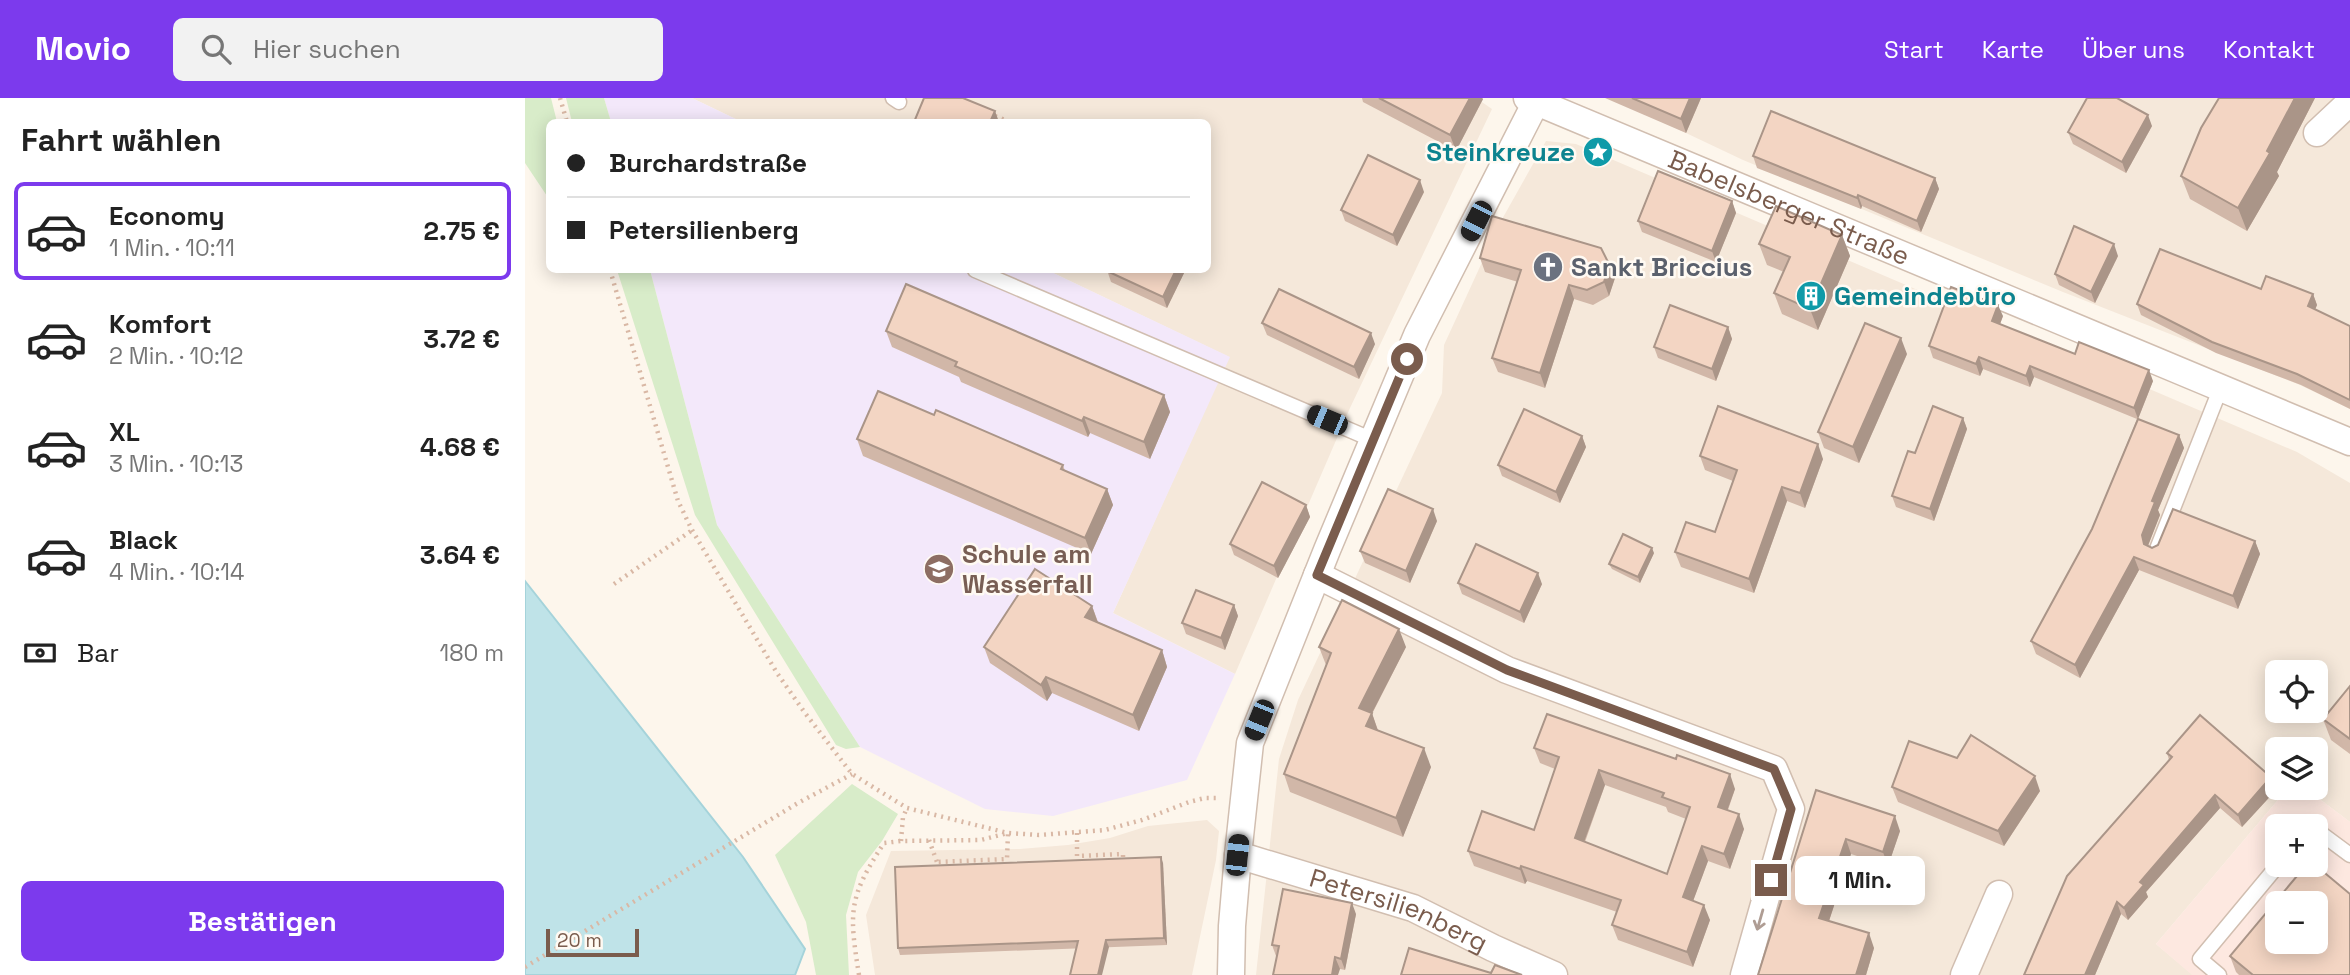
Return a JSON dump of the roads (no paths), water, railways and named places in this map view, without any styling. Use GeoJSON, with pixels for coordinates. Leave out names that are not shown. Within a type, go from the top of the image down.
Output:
{"type":"FeatureCollection","features":[{"type":"Feature","properties":{"kind":"street","name":"Babelsberger Straße"},"geometry":{"type":"LineString","coordinates":[[1534,100],[2350,442]]}},
{"type":"Feature","properties":{"kind":"street"},"geometry":{"type":"LineString","coordinates":[[1231,975],[1231,926],[1250,743],[1417,335],[1534,100]]}},
{"type":"Feature","properties":{"kind":"street"},"geometry":{"type":"LineString","coordinates":[[2317,133],[2350,102]]}},
{"type":"Feature","properties":{"kind":"street"},"geometry":{"type":"LineString","coordinates":[[1317,575],[1507,670],[1774,769],[1791,809],[1744,975]]}},
{"type":"Feature","properties":{"kind":"street","name":"Petersilienberg"},"geometry":{"type":"LineString","coordinates":[[1237,855],[1413,908],[1554,975]]}},
{"type":"Feature","properties":{"kind":"street"},"geometry":{"type":"LineString","coordinates":[[1964,975],[1999,894]]}},
{"type":"Feature","properties":{"kind":"lane"},"geometry":{"type":"LineString","coordinates":[[982,273],[1373,440]]}},
{"type":"Feature","properties":{"kind":"lane"},"geometry":{"type":"LineString","coordinates":[[2156,551],[2221,387]]}},
{"type":"Feature","properties":{"kind":"lane"},"geometry":{"type":"LineString","coordinates":[[2328,839],[2350,855]]}},
{"type":"Feature","properties":{"kind":"lane"},"geometry":{"type":"LineString","coordinates":[[2219,975],[2200,959],[2268,877]]}},
{"type":"Feature","properties":{"kind":"water"},"geometry":{"type":"Polygon","coordinates":[[[525,581],[743,857],[805,949],[795,975],[525,975],[525,581]]]}},
{"type":"Feature","properties":{"kind":"place","name":"Steinkreuze"},"geometry":{"type":"Point","coordinates":[1598,152]}},
{"type":"Feature","properties":{"kind":"place","name":"Sankt Briccius"},"geometry":{"type":"Point","coordinates":[1548,267]}},
{"type":"Feature","properties":{"kind":"place","name":"Gemeindebüro"},"geometry":{"type":"Point","coordinates":[1811,296]}},
{"type":"Feature","properties":{"kind":"place","name":"Schule am Wasserfall"},"geometry":{"type":"Point","coordinates":[939,569]}}]}
